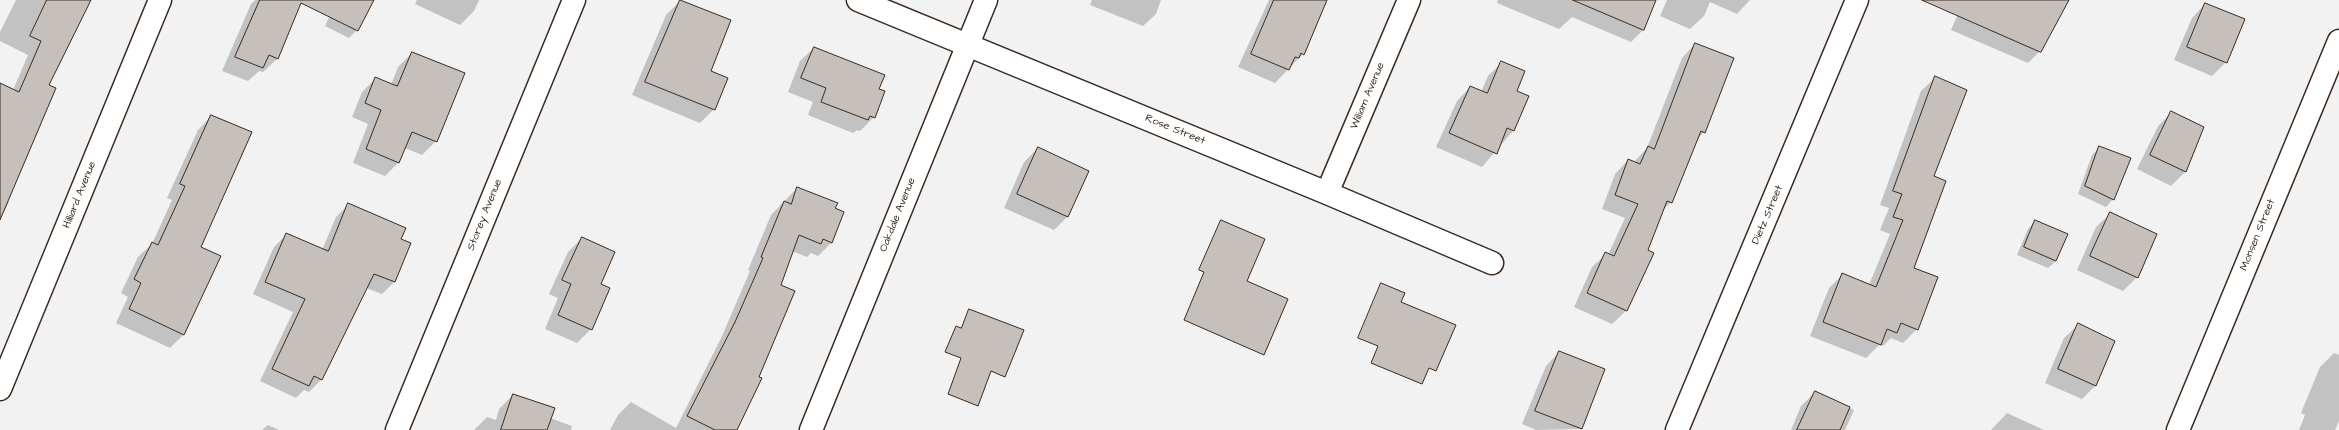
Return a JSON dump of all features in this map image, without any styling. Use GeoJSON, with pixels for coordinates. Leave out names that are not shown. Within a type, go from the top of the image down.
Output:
{"type":"FeatureCollection","features":[{"type":"Feature","properties":{"kind":"street","name":"Hilliard Avenue"},"geometry":{"type":"LineString","coordinates":[[0,389],[160,0]]}},
{"type":"Feature","properties":{"kind":"street","name":"Storey Avenue"},"geometry":{"type":"LineString","coordinates":[[397,430],[574,0]]}},
{"type":"Feature","properties":{"kind":"street","name":"Rose Street"},"geometry":{"type":"LineString","coordinates":[[858,0],[1327,193],[1492,263]]}},
{"type":"Feature","properties":{"kind":"street","name":"Oakdale Avenue"},"geometry":{"type":"LineString","coordinates":[[811,430],[986,0]]}},
{"type":"Feature","properties":{"kind":"street","name":"William Avenue"},"geometry":{"type":"LineString","coordinates":[[1327,193],[1409,0]]}},
{"type":"Feature","properties":{"kind":"street","name":"Dietz Street"},"geometry":{"type":"LineString","coordinates":[[1678,430],[1857,0]]}},
{"type":"Feature","properties":{"kind":"street","name":"Monsen Street"},"geometry":{"type":"LineString","coordinates":[[2178,430],[2339,41]]}},
{"type":"Feature","properties":{"kind":"building"},"geometry":{"type":"Polygon","coordinates":[[[47,0],[91,0],[49,85],[56,88],[0,220],[0,83],[19,92],[41,41],[30,36],[47,0]]]}},
{"type":"Feature","properties":{"kind":"building"},"geometry":{"type":"Polygon","coordinates":[[[260,0],[374,0],[358,31],[301,3],[278,59],[269,55],[263,68],[235,57],[260,0]]]}},
{"type":"Feature","properties":{"kind":"building"},"geometry":{"type":"Polygon","coordinates":[[[680,0],[731,20],[711,71],[728,78],[715,110],[645,82],[680,0]]]}},
{"type":"Feature","properties":{"kind":"building"},"geometry":{"type":"Polygon","coordinates":[[[1274,0],[1327,0],[1304,55],[1301,53],[1299,58],[1295,57],[1289,70],[1251,54],[1274,0]]]}},
{"type":"Feature","properties":{"kind":"building"},"geometry":{"type":"Polygon","coordinates":[[[1573,0],[1656,0],[1644,30],[1573,0]]]}},
{"type":"Feature","properties":{"kind":"building"},"geometry":{"type":"Polygon","coordinates":[[[1922,0],[2069,0],[2041,52],[1922,0]]]}},
{"type":"Feature","properties":{"kind":"building"},"geometry":{"type":"Polygon","coordinates":[[[2205,3],[2245,19],[2227,63],[2187,47],[2205,3]]]}},
{"type":"Feature","properties":{"kind":"building"},"geometry":{"type":"Polygon","coordinates":[[[1695,43],[1734,58],[1705,133],[1701,131],[1672,203],[1667,201],[1648,250],[1654,253],[1627,311],[1587,293],[1605,252],[1614,256],[1638,204],[1615,195],[1628,159],[1640,164],[1648,146],[1654,149],[1695,43]]]}},
{"type":"Feature","properties":{"kind":"building"},"geometry":{"type":"Polygon","coordinates":[[[814,47],[885,75],[879,89],[885,91],[875,118],[870,116],[868,120],[821,102],[826,88],[801,78],[814,47]]]}},
{"type":"Feature","properties":{"kind":"building"},"geometry":{"type":"Polygon","coordinates":[[[412,52],[465,73],[437,142],[412,132],[399,163],[366,149],[381,110],[365,103],[375,77],[397,86],[412,52]]]}},
{"type":"Feature","properties":{"kind":"building"},"geometry":{"type":"Polygon","coordinates":[[[1501,61],[1525,71],[1517,91],[1529,96],[1514,131],[1507,128],[1497,154],[1449,133],[1470,86],[1487,93],[1501,61]]]}},
{"type":"Feature","properties":{"kind":"building"},"geometry":{"type":"Polygon","coordinates":[[[1935,76],[1967,90],[1934,176],[1946,181],[1914,268],[1938,277],[1918,330],[1901,323],[1897,333],[1887,329],[1881,345],[1823,322],[1842,273],[1876,287],[1903,220],[1893,217],[1902,194],[1893,191],[1935,76]]]}},
{"type":"Feature","properties":{"kind":"building"},"geometry":{"type":"Polygon","coordinates":[[[2171,111],[2204,127],[2186,172],[2150,155],[2171,111]]]}},
{"type":"Feature","properties":{"kind":"building"},"geometry":{"type":"Polygon","coordinates":[[[211,115],[252,132],[201,247],[221,256],[184,335],[129,309],[141,283],[134,279],[152,242],[158,245],[185,186],[180,184],[211,115]]]}},
{"type":"Feature","properties":{"kind":"building"},"geometry":{"type":"Polygon","coordinates":[[[2099,146],[2131,158],[2114,200],[2085,186],[2099,146]]]}},
{"type":"Feature","properties":{"kind":"building"},"geometry":{"type":"Polygon","coordinates":[[[1038,147],[1089,171],[1068,217],[1017,194],[1038,147]]]}},
{"type":"Feature","properties":{"kind":"building"},"geometry":{"type":"Polygon","coordinates":[[[797,187],[838,203],[835,208],[844,212],[832,243],[823,239],[821,244],[799,235],[781,285],[795,291],[759,377],[762,378],[737,430],[715,430],[687,416],[735,322],[763,258],[761,257],[784,201],[791,204],[797,187]]]}},
{"type":"Feature","properties":{"kind":"building"},"geometry":{"type":"Polygon","coordinates":[[[348,203],[406,228],[401,239],[411,243],[395,282],[374,274],[322,380],[314,376],[309,386],[272,369],[305,299],[265,282],[286,233],[328,251],[348,203]]]}},
{"type":"Feature","properties":{"kind":"building"},"geometry":{"type":"Polygon","coordinates":[[[2110,212],[2157,234],[2138,278],[2090,256],[2110,212]]]}},
{"type":"Feature","properties":{"kind":"building"},"geometry":{"type":"Polygon","coordinates":[[[1221,220],[1265,239],[1247,281],[1288,299],[1264,355],[1184,320],[1204,272],[1199,270],[1221,220]]]}},
{"type":"Feature","properties":{"kind":"building"},"geometry":{"type":"Polygon","coordinates":[[[2035,220],[2068,234],[2056,261],[2024,247],[2035,220]]]}},
{"type":"Feature","properties":{"kind":"building"},"geometry":{"type":"Polygon","coordinates":[[[582,237],[615,252],[601,284],[610,288],[592,330],[558,315],[571,284],[562,280],[582,237]]]}},
{"type":"Feature","properties":{"kind":"building"},"geometry":{"type":"Polygon","coordinates":[[[1381,283],[1405,293],[1401,302],[1456,325],[1436,371],[1429,368],[1422,384],[1371,363],[1378,346],[1358,338],[1381,283]]]}},
{"type":"Feature","properties":{"kind":"building"},"geometry":{"type":"Polygon","coordinates":[[[969,309],[1024,330],[1005,377],[991,371],[978,406],[948,394],[961,358],[945,352],[956,326],[961,328],[969,309]]]}},
{"type":"Feature","properties":{"kind":"building"},"geometry":{"type":"Polygon","coordinates":[[[2078,323],[2115,341],[2096,386],[2058,369],[2078,323]]]}},
{"type":"Feature","properties":{"kind":"building"},"geometry":{"type":"Polygon","coordinates":[[[1559,351],[1605,369],[1582,429],[1535,411],[1559,351]]]}},
{"type":"Feature","properties":{"kind":"building"},"geometry":{"type":"Polygon","coordinates":[[[1815,391],[1850,407],[1840,430],[1797,430],[1815,391]]]}},
{"type":"Feature","properties":{"kind":"building"},"geometry":{"type":"Polygon","coordinates":[[[513,394],[555,408],[547,430],[501,430],[513,394]]]}}]}
